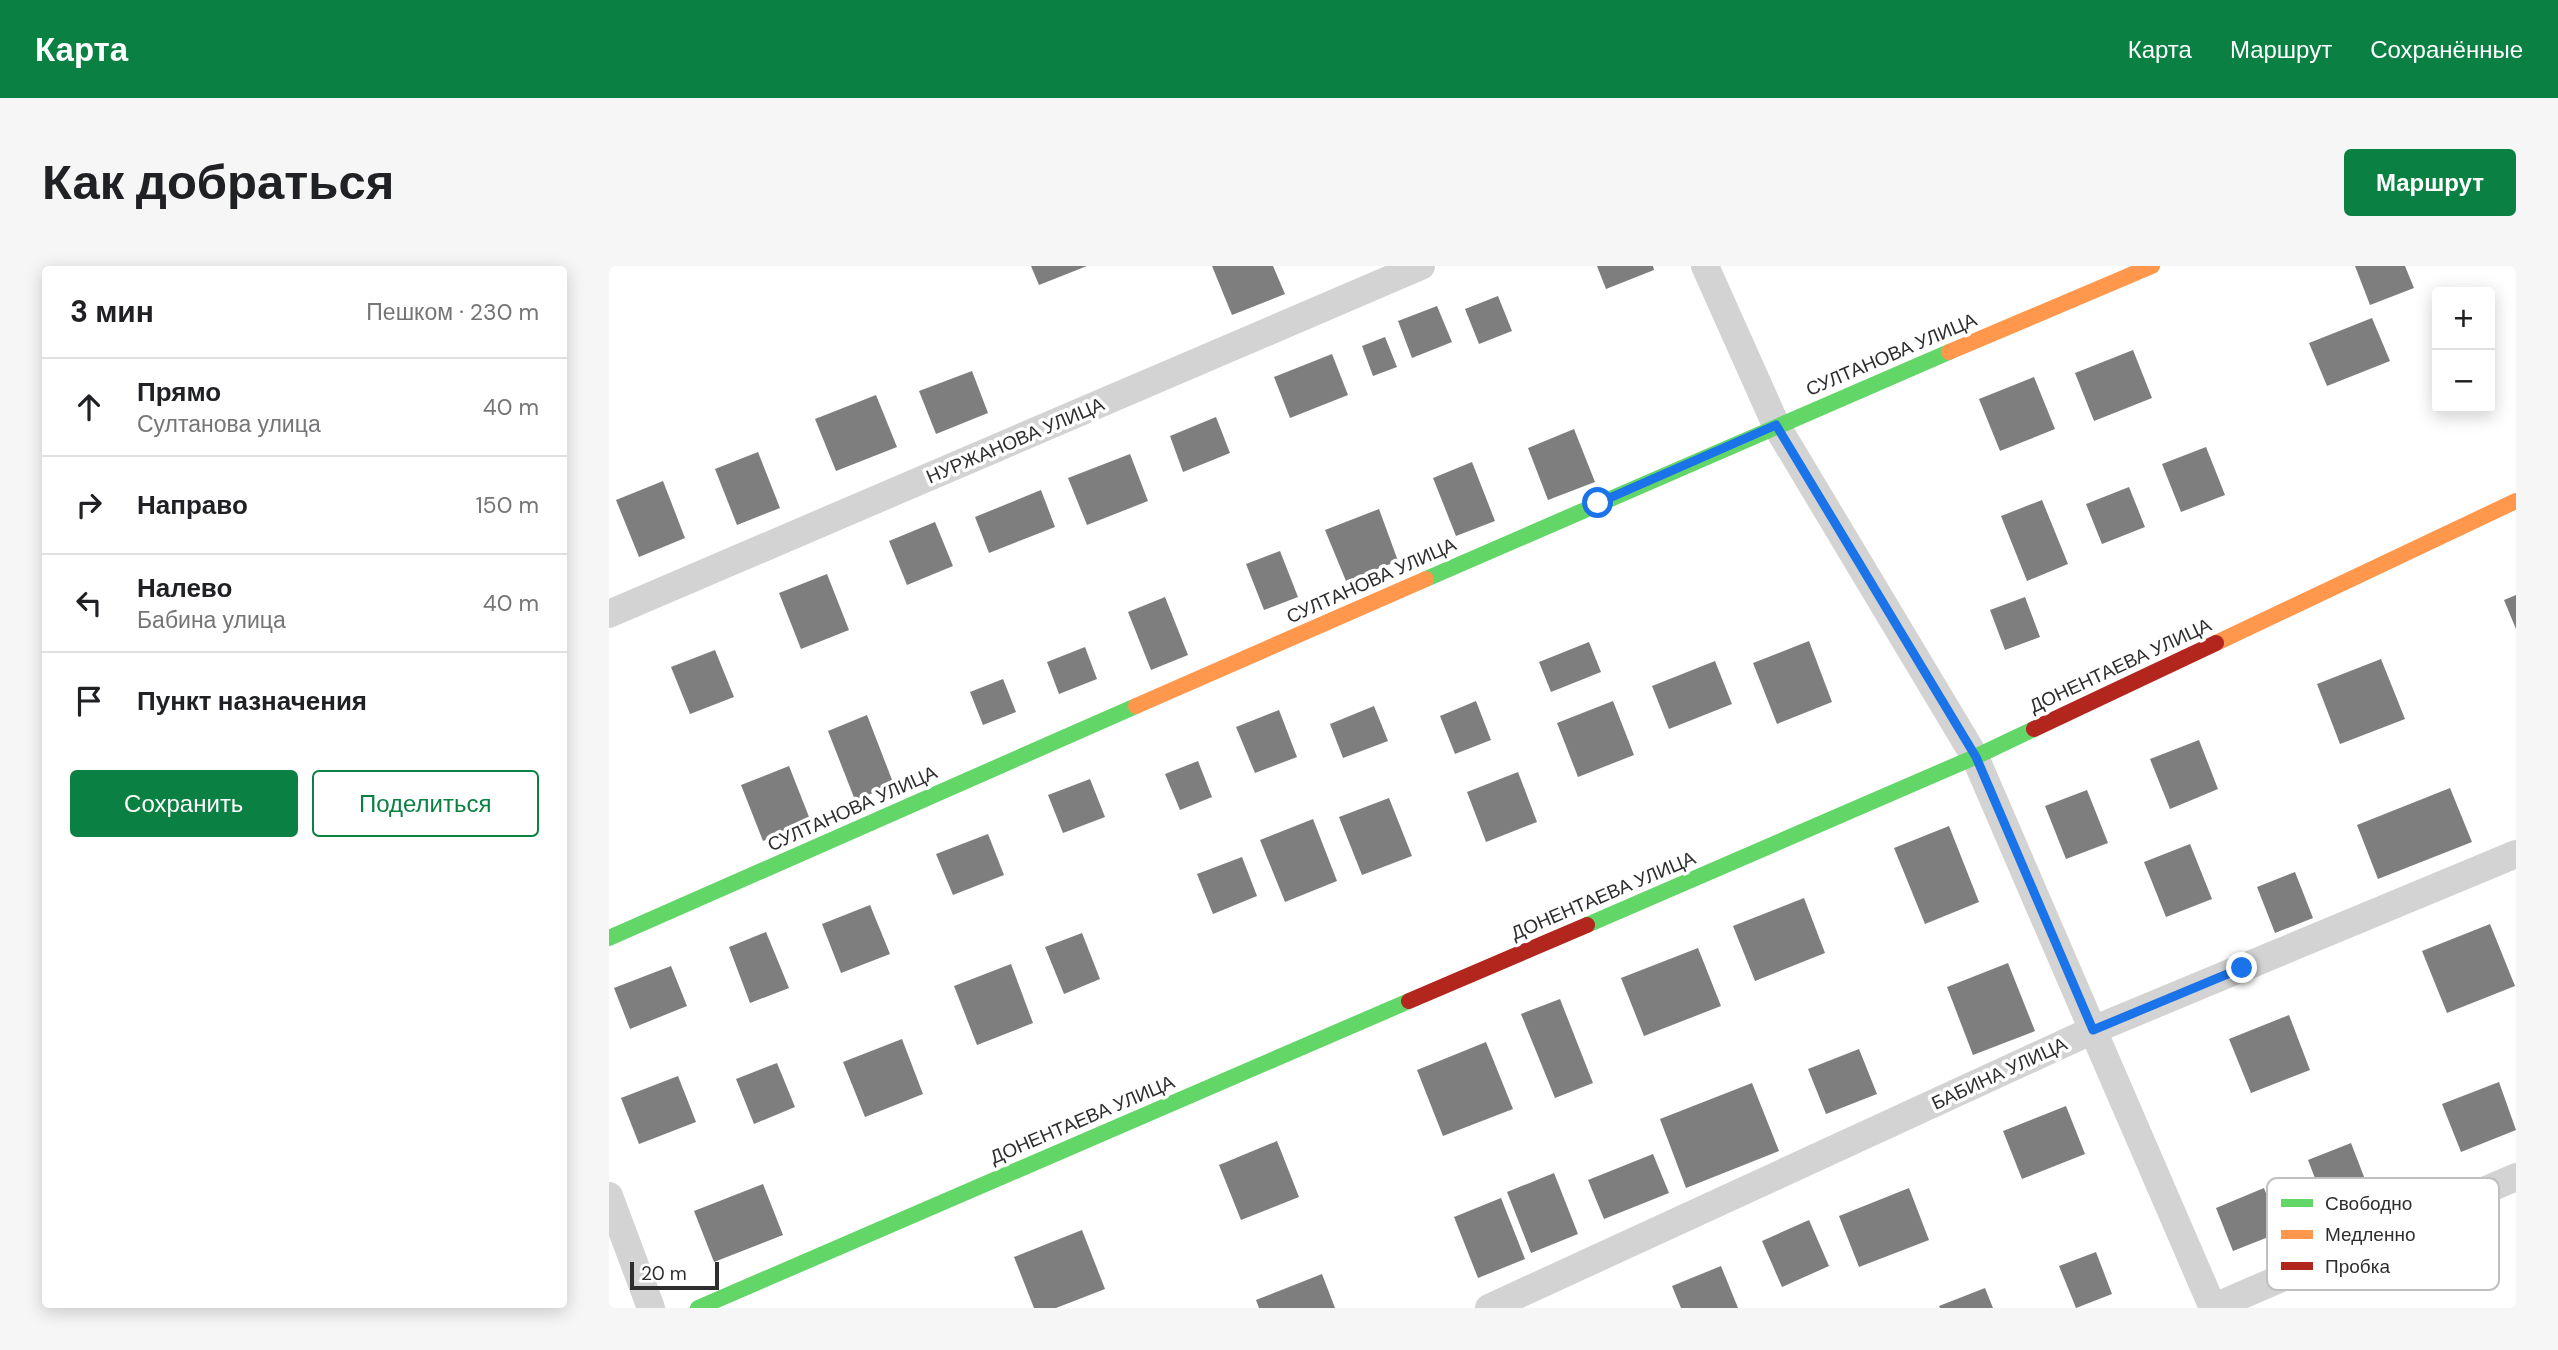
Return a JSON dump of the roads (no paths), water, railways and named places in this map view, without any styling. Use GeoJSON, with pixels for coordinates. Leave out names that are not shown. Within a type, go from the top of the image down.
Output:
{"type":"FeatureCollection","features":[{"type":"Feature","properties":{"kind":"street","name":"НУРЖАНОВА УЛИЦА"},"geometry":{"type":"LineString","coordinates":[[609,614],[1421,266]]}},
{"type":"Feature","properties":{"kind":"street"},"geometry":{"type":"LineString","coordinates":[[1706,266],[1776,425],[1976,757],[2213,1308],[2267,1285]]}},
{"type":"Feature","properties":{"kind":"street","name":"СУЛТАНОВА УЛИЦА"},"geometry":{"type":"LineString","coordinates":[[609,938],[1776,425],[2152,266]]}},
{"type":"Feature","properties":{"kind":"street","name":"ДОНЕНТАЕВА УЛИЦА"},"geometry":{"type":"LineString","coordinates":[[698,1308],[1976,757],[2516,501]]}},
{"type":"Feature","properties":{"kind":"street","name":"БАБИНА УЛИЦА"},"geometry":{"type":"LineString","coordinates":[[1489,1308],[2093,1030],[2516,854]]}},
{"type":"Feature","properties":{"kind":"street"},"geometry":{"type":"LineString","coordinates":[[2499,1184],[2516,1177]]}},
{"type":"Feature","properties":{"kind":"street"},"geometry":{"type":"LineString","coordinates":[[609,1196],[651,1308]]}}]}
